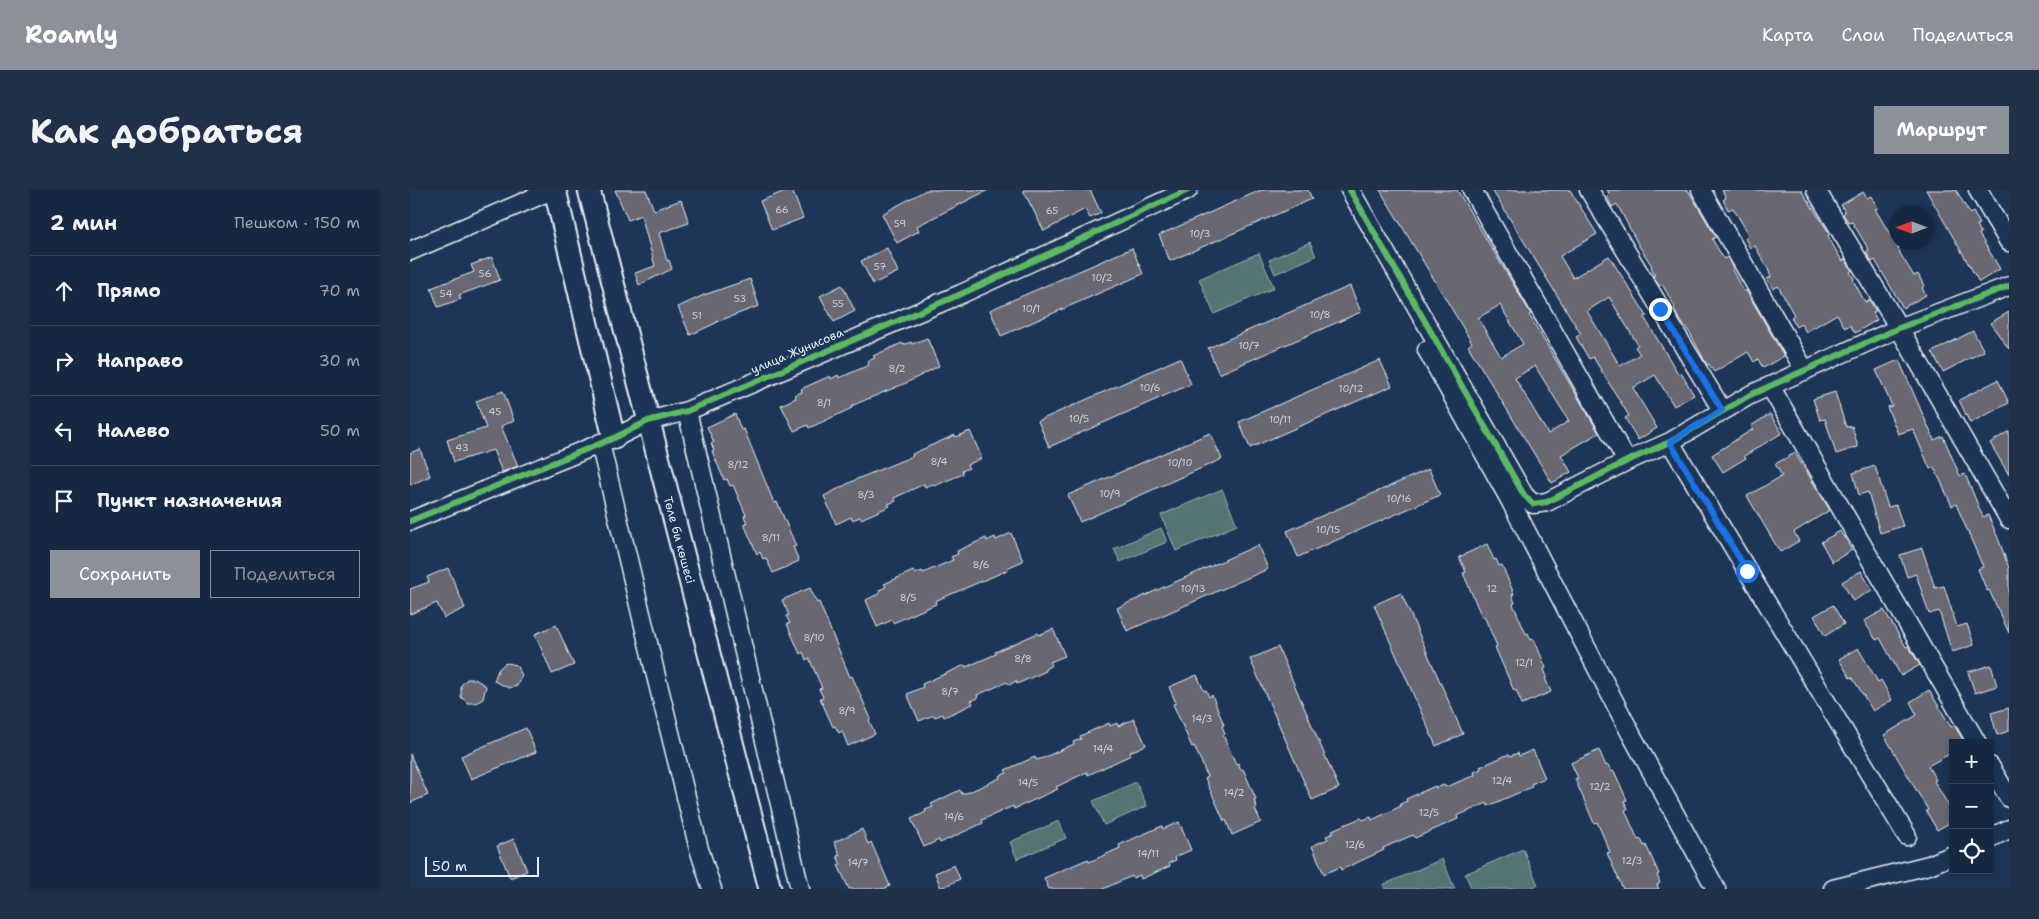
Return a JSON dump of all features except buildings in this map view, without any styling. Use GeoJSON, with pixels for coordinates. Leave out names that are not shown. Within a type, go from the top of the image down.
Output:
{"type":"FeatureCollection","features":[{"type":"Feature","properties":{"kind":"main road"},"geometry":{"type":"LineString","coordinates":[[554,190],[607,440]]}},
{"type":"Feature","properties":{"kind":"main road","name":"Төле би көшесі"},"geometry":{"type":"LineString","coordinates":[[589,190],[770,889]]}},
{"type":"Feature","properties":{"kind":"street"},"geometry":{"type":"LineString","coordinates":[[410,251],[554,190]]}},
{"type":"Feature","properties":{"kind":"street","name":"улица Жунисова"},"geometry":{"type":"LineString","coordinates":[[410,521],[648,422],[687,411],[961,294],[1188,190]]}},
{"type":"Feature","properties":{"kind":"street"},"geometry":{"type":"LineString","coordinates":[[1337,190],[1511,502],[1631,734],[1716,889]]}},
{"type":"Feature","properties":{"kind":"street"},"geometry":{"type":"LineString","coordinates":[[1350,190],[1524,495],[1533,504],[1547,502],[1627,461],[1670,442],[1722,410],[1770,386],[1899,328],[2009,286]]}},
{"type":"Feature","properties":{"kind":"street"},"geometry":{"type":"LineString","coordinates":[[1472,190],[1627,461]]}},
{"type":"Feature","properties":{"kind":"street"},"geometry":{"type":"LineString","coordinates":[[1589,190],[1722,410]]}},
{"type":"Feature","properties":{"kind":"street"},"geometry":{"type":"LineString","coordinates":[[1701,190],[1805,370]]}},
{"type":"Feature","properties":{"kind":"street"},"geometry":{"type":"LineString","coordinates":[[1816,190],[1899,328],[2009,519]]}},
{"type":"Feature","properties":{"kind":"street"},"geometry":{"type":"LineString","coordinates":[[1978,190],[2009,242]]}},
{"type":"Feature","properties":{"kind":"street"},"geometry":{"type":"LineString","coordinates":[[1770,386],[1975,739]]}},
{"type":"Feature","properties":{"kind":"street"},"geometry":{"type":"LineString","coordinates":[[687,411],[800,889]]}},
{"type":"Feature","properties":{"kind":"street"},"geometry":{"type":"LineString","coordinates":[[607,440],[656,676],[699,849],[712,889]]}},
{"type":"Feature","properties":{"kind":"street"},"geometry":{"type":"LineString","coordinates":[[1670,442],[1907,836]]}},
{"type":"Feature","properties":{"kind":"street"},"geometry":{"type":"LineString","coordinates":[[1994,773],[2009,798]]}},
{"type":"Feature","properties":{"kind":"street"},"geometry":{"type":"LineString","coordinates":[[1994,836],[2009,829]]}},
{"type":"Feature","properties":{"kind":"street"},"geometry":{"type":"LineString","coordinates":[[1833,889],[1929,865],[1949,857]]}},
{"type":"Feature","properties":{"kind":"green space"},"geometry":{"type":"Polygon","coordinates":[[[1310,242],[1316,256],[1275,274],[1269,260],[1310,242]]]}},
{"type":"Feature","properties":{"kind":"green space"},"geometry":{"type":"Polygon","coordinates":[[[1259,253],[1274,288],[1214,314],[1199,279],[1259,253]]]}},
{"type":"Feature","properties":{"kind":"green space"},"geometry":{"type":"Polygon","coordinates":[[[1222,489],[1237,525],[1176,551],[1161,515],[1222,489]]]}},
{"type":"Feature","properties":{"kind":"green space"},"geometry":{"type":"Polygon","coordinates":[[[1161,528],[1167,542],[1120,562],[1114,549],[1161,528]]]}},
{"type":"Feature","properties":{"kind":"green space"},"geometry":{"type":"Polygon","coordinates":[[[1136,782],[1147,806],[1104,825],[1093,801],[1136,782]]]}},
{"type":"Feature","properties":{"kind":"green space"},"geometry":{"type":"Polygon","coordinates":[[[1059,821],[1066,838],[1017,859],[1010,842],[1059,821]]]}},
{"type":"Feature","properties":{"kind":"green space"},"geometry":{"type":"Polygon","coordinates":[[[1523,849],[1538,885],[1529,889],[1472,889],[1465,874],[1523,849]]]}},
{"type":"Feature","properties":{"kind":"green space"},"geometry":{"type":"Polygon","coordinates":[[[1442,859],[1455,889],[1385,889],[1383,885],[1442,859]]]}},
{"type":"Feature","properties":{"kind":"cycle path"},"geometry":{"type":"LineString","coordinates":[[410,521],[614,438],[648,421],[687,411],[961,294],[1188,190]]}},
{"type":"Feature","properties":{"kind":"cycle path"},"geometry":{"type":"LineString","coordinates":[[1350,190],[1524,495],[1533,504],[1547,502],[1627,461],[1670,442],[1750,395],[1899,328],[2009,286]]}},
{"type":"Feature","properties":{"kind":"route"},"geometry":{"type":"LineString","coordinates":[[1660,309],[1722,410],[1670,442],[1747,571]]}}]}
